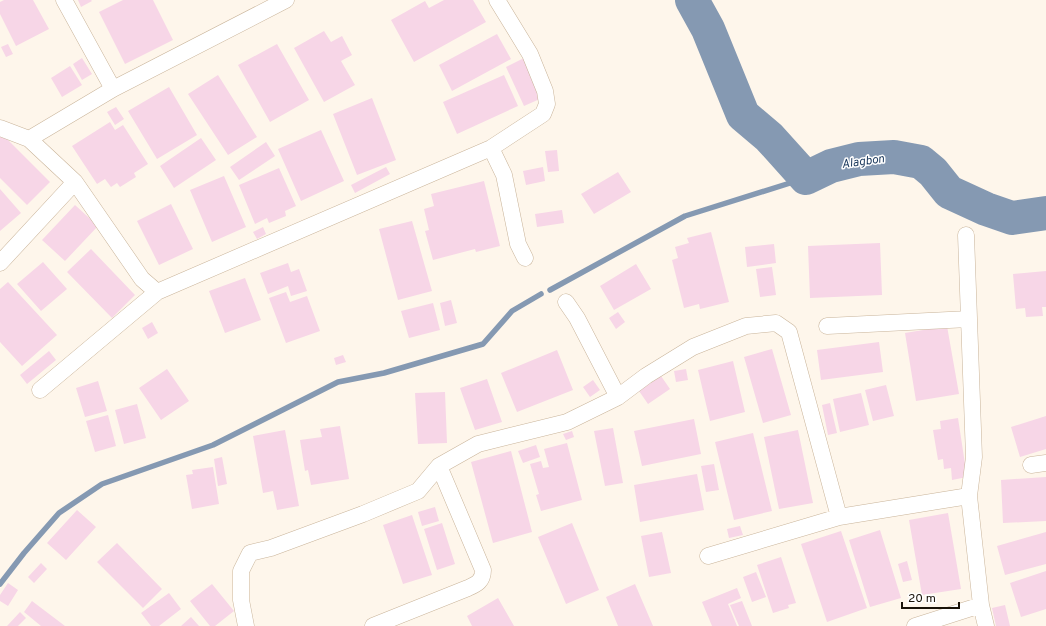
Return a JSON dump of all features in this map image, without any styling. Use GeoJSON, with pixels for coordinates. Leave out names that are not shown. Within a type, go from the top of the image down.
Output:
{"type":"FeatureCollection","features":[{"type":"Feature","properties":{"kind":"street"},"geometry":{"type":"LineString","coordinates":[[64,0],[112,89]]}},
{"type":"Feature","properties":{"kind":"street"},"geometry":{"type":"LineString","coordinates":[[40,390],[158,292],[491,148],[543,114],[547,104],[545,91],[530,54],[497,0]]}},
{"type":"Feature","properties":{"kind":"street"},"geometry":{"type":"LineString","coordinates":[[29,139],[112,89],[275,2]]}},
{"type":"Feature","properties":{"kind":"street"},"geometry":{"type":"LineString","coordinates":[[0,128],[29,139],[75,182],[142,279],[158,292]]}},
{"type":"Feature","properties":{"kind":"street"},"geometry":{"type":"LineString","coordinates":[[491,148],[504,175],[518,244],[525,258]]}},
{"type":"Feature","properties":{"kind":"street"},"geometry":{"type":"LineString","coordinates":[[0,263],[75,182]]}},
{"type":"Feature","properties":{"kind":"street"},"geometry":{"type":"LineString","coordinates":[[966,235],[974,457],[969,496],[981,605],[986,626]]}},
{"type":"Feature","properties":{"kind":"street"},"geometry":{"type":"LineString","coordinates":[[566,302],[577,318],[618,397]]}},
{"type":"Feature","properties":{"kind":"street"},"geometry":{"type":"LineString","coordinates":[[827,326],[969,319]]}},
{"type":"Feature","properties":{"kind":"street"},"geometry":{"type":"LineString","coordinates":[[246,626],[241,600],[241,571],[250,553],[271,548],[363,514],[418,491],[439,466],[478,444],[567,422],[618,397],[646,376],[693,347],[746,326],[776,323],[789,332],[838,517]]}},
{"type":"Feature","properties":{"kind":"street"},"geometry":{"type":"LineString","coordinates":[[373,626],[468,588],[479,582],[482,578],[483,570],[439,466]]}},
{"type":"Feature","properties":{"kind":"street"},"geometry":{"type":"LineString","coordinates":[[708,556],[838,517],[969,496]]}},
{"type":"Feature","properties":{"kind":"street"},"geometry":{"type":"LineString","coordinates":[[915,626],[981,605]]}},
{"type":"Feature","properties":{"kind":"building"},"geometry":{"type":"Polygon","coordinates":[[[4,0],[33,0],[49,29],[16,46],[0,14],[0,2],[4,0]]]}},
{"type":"Feature","properties":{"kind":"building"},"geometry":{"type":"Polygon","coordinates":[[[78,0],[91,0],[92,1],[81,7],[78,0]]]}},
{"type":"Feature","properties":{"kind":"building"},"geometry":{"type":"Polygon","coordinates":[[[123,0],[153,0],[173,40],[125,64],[99,12],[123,0]]]}},
{"type":"Feature","properties":{"kind":"building"},"geometry":{"type":"Polygon","coordinates":[[[444,0],[473,0],[486,22],[414,62],[391,20],[425,1],[429,8],[444,0]]]}},
{"type":"Feature","properties":{"kind":"building"},"geometry":{"type":"Polygon","coordinates":[[[324,31],[331,42],[342,36],[352,55],[341,61],[355,85],[324,102],[294,48],[324,31]]]}},
{"type":"Feature","properties":{"kind":"building"},"geometry":{"type":"Polygon","coordinates":[[[497,34],[511,59],[452,91],[439,65],[497,34]]]}},
{"type":"Feature","properties":{"kind":"building"},"geometry":{"type":"Polygon","coordinates":[[[8,44],[13,54],[6,57],[1,47],[8,44]]]}},
{"type":"Feature","properties":{"kind":"building"},"geometry":{"type":"Polygon","coordinates":[[[277,44],[309,100],[270,122],[238,65],[277,44]]]}},
{"type":"Feature","properties":{"kind":"building"},"geometry":{"type":"Polygon","coordinates":[[[82,58],[92,74],[82,80],[73,64],[82,58]]]}},
{"type":"Feature","properties":{"kind":"building"},"geometry":{"type":"Polygon","coordinates":[[[524,58],[542,98],[524,106],[506,67],[524,58]]]}},
{"type":"Feature","properties":{"kind":"building"},"geometry":{"type":"Polygon","coordinates":[[[70,66],[82,85],[62,97],[51,78],[70,66]]]}},
{"type":"Feature","properties":{"kind":"building"},"geometry":{"type":"Polygon","coordinates":[[[218,75],[257,137],[228,155],[188,94],[218,75]]]}},
{"type":"Feature","properties":{"kind":"building"},"geometry":{"type":"Polygon","coordinates":[[[504,75],[518,106],[457,134],[443,102],[504,75]]]}},
{"type":"Feature","properties":{"kind":"building"},"geometry":{"type":"Polygon","coordinates":[[[169,87],[197,135],[157,159],[128,111],[169,87]]]}},
{"type":"Feature","properties":{"kind":"building"},"geometry":{"type":"Polygon","coordinates":[[[372,98],[396,160],[357,175],[333,114],[372,98]]]}},
{"type":"Feature","properties":{"kind":"building"},"geometry":{"type":"Polygon","coordinates":[[[116,107],[124,119],[115,125],[107,112],[116,107]]]}},
{"type":"Feature","properties":{"kind":"building"},"geometry":{"type":"Polygon","coordinates":[[[110,122],[115,130],[123,125],[148,164],[134,173],[136,177],[120,187],[117,183],[111,187],[105,179],[97,184],[72,146],[110,122]]]}},
{"type":"Feature","properties":{"kind":"building"},"geometry":{"type":"Polygon","coordinates":[[[321,130],[344,181],[301,201],[278,149],[321,130]]]}},
{"type":"Feature","properties":{"kind":"building"},"geometry":{"type":"Polygon","coordinates":[[[0,132],[50,182],[27,205],[0,178],[0,132]]]}},
{"type":"Feature","properties":{"kind":"building"},"geometry":{"type":"Polygon","coordinates":[[[201,138],[216,160],[174,188],[160,166],[201,138]]]}},
{"type":"Feature","properties":{"kind":"building"},"geometry":{"type":"Polygon","coordinates":[[[266,142],[275,156],[239,180],[230,167],[266,142]]]}},
{"type":"Feature","properties":{"kind":"building"},"geometry":{"type":"Polygon","coordinates":[[[557,150],[559,171],[548,172],[545,151],[557,150]]]}},
{"type":"Feature","properties":{"kind":"building"},"geometry":{"type":"Polygon","coordinates":[[[386,167],[390,174],[355,193],[351,185],[386,167]]]}},
{"type":"Feature","properties":{"kind":"building"},"geometry":{"type":"Polygon","coordinates":[[[543,167],[545,181],[526,185],[523,171],[543,167]]]}},
{"type":"Feature","properties":{"kind":"building"},"geometry":{"type":"Polygon","coordinates":[[[279,168],[296,206],[285,211],[286,216],[269,223],[267,218],[255,224],[239,185],[279,168]]]}},
{"type":"Feature","properties":{"kind":"building"},"geometry":{"type":"Polygon","coordinates":[[[618,172],[631,192],[594,214],[581,194],[618,172]]]}},
{"type":"Feature","properties":{"kind":"building"},"geometry":{"type":"Polygon","coordinates":[[[224,176],[246,227],[212,242],[190,190],[224,176]]]}},
{"type":"Feature","properties":{"kind":"building"},"geometry":{"type":"Polygon","coordinates":[[[484,181],[500,246],[476,252],[475,249],[433,260],[425,231],[429,230],[424,209],[434,206],[431,194],[484,181]]]}},
{"type":"Feature","properties":{"kind":"building"},"geometry":{"type":"Polygon","coordinates":[[[0,189],[21,213],[0,231],[0,189]]]}},
{"type":"Feature","properties":{"kind":"building"},"geometry":{"type":"Polygon","coordinates":[[[171,204],[193,249],[159,265],[137,221],[171,204]]]}},
{"type":"Feature","properties":{"kind":"building"},"geometry":{"type":"Polygon","coordinates":[[[75,205],[98,226],[65,261],[42,240],[75,205]]]}},
{"type":"Feature","properties":{"kind":"building"},"geometry":{"type":"Polygon","coordinates":[[[562,210],[564,223],[537,227],[535,214],[562,210]]]}},
{"type":"Feature","properties":{"kind":"building"},"geometry":{"type":"Polygon","coordinates":[[[412,221],[432,291],[398,300],[379,229],[412,221]]]}},
{"type":"Feature","properties":{"kind":"building"},"geometry":{"type":"Polygon","coordinates":[[[263,227],[266,234],[257,239],[253,232],[263,227]]]}},
{"type":"Feature","properties":{"kind":"building"},"geometry":{"type":"Polygon","coordinates":[[[711,232],[729,302],[700,309],[699,304],[684,308],[672,260],[678,258],[675,247],[689,243],[687,238],[711,232]]]}},
{"type":"Feature","properties":{"kind":"building"},"geometry":{"type":"Polygon","coordinates":[[[880,243],[882,295],[810,298],[808,246],[880,243]]]}},
{"type":"Feature","properties":{"kind":"building"},"geometry":{"type":"Polygon","coordinates":[[[774,244],[776,263],[747,267],[745,247],[774,244]]]}},
{"type":"Feature","properties":{"kind":"building"},"geometry":{"type":"Polygon","coordinates":[[[91,249],[135,295],[112,318],[67,272],[91,249]]]}},
{"type":"Feature","properties":{"kind":"building"},"geometry":{"type":"Polygon","coordinates":[[[43,262],[67,289],[41,311],[17,284],[43,262]]]}},
{"type":"Feature","properties":{"kind":"building"},"geometry":{"type":"Polygon","coordinates":[[[288,263],[291,272],[299,269],[307,291],[291,296],[288,286],[268,294],[260,273],[288,263]]]}},
{"type":"Feature","properties":{"kind":"building"},"geometry":{"type":"Polygon","coordinates":[[[636,264],[651,289],[614,310],[600,286],[636,264]]]}},
{"type":"Feature","properties":{"kind":"building"},"geometry":{"type":"Polygon","coordinates":[[[772,267],[776,295],[760,297],[756,269],[772,267]]]}},
{"type":"Feature","properties":{"kind":"building"},"geometry":{"type":"Polygon","coordinates":[[[1046,271],[1046,307],[1042,307],[1043,316],[1026,317],[1025,308],[1016,309],[1013,274],[1046,271]]]}},
{"type":"Feature","properties":{"kind":"building"},"geometry":{"type":"Polygon","coordinates":[[[245,278],[261,320],[225,333],[209,291],[245,278]]]}},
{"type":"Feature","properties":{"kind":"building"},"geometry":{"type":"Polygon","coordinates":[[[8,282],[57,335],[22,366],[0,342],[0,289],[8,282]]]}},
{"type":"Feature","properties":{"kind":"building"},"geometry":{"type":"Polygon","coordinates":[[[286,292],[290,302],[307,296],[320,331],[286,343],[269,298],[286,292]]]}},
{"type":"Feature","properties":{"kind":"building"},"geometry":{"type":"Polygon","coordinates":[[[451,300],[457,323],[445,326],[440,303],[451,300]]]}},
{"type":"Feature","properties":{"kind":"building"},"geometry":{"type":"Polygon","coordinates":[[[433,303],[440,330],[409,338],[401,311],[433,303]]]}},
{"type":"Feature","properties":{"kind":"building"},"geometry":{"type":"Polygon","coordinates":[[[618,312],[625,322],[616,329],[609,318],[618,312]]]}},
{"type":"Feature","properties":{"kind":"building"},"geometry":{"type":"Polygon","coordinates":[[[152,322],[158,333],[148,339],[142,328],[152,322]]]}},
{"type":"Feature","properties":{"kind":"building"},"geometry":{"type":"Polygon","coordinates":[[[947,326],[959,394],[916,401],[905,333],[947,326]]]}},
{"type":"Feature","properties":{"kind":"building"},"geometry":{"type":"Polygon","coordinates":[[[879,342],[883,372],[821,380],[817,350],[879,342]]]}},
{"type":"Feature","properties":{"kind":"building"},"geometry":{"type":"Polygon","coordinates":[[[772,349],[791,415],[763,423],[744,357],[772,349]]]}},
{"type":"Feature","properties":{"kind":"building"},"geometry":{"type":"Polygon","coordinates":[[[557,350],[573,390],[517,412],[501,373],[557,350]]]}},
{"type":"Feature","properties":{"kind":"building"},"geometry":{"type":"Polygon","coordinates":[[[49,351],[56,360],[27,384],[20,375],[49,351]]]}},
{"type":"Feature","properties":{"kind":"building"},"geometry":{"type":"Polygon","coordinates":[[[343,355],[346,362],[336,365],[334,358],[343,355]]]}},
{"type":"Feature","properties":{"kind":"building"},"geometry":{"type":"Polygon","coordinates":[[[733,361],[745,412],[710,421],[698,370],[733,361]]]}},
{"type":"Feature","properties":{"kind":"building"},"geometry":{"type":"Polygon","coordinates":[[[167,369],[189,401],[161,420],[139,388],[167,369]]]}},
{"type":"Feature","properties":{"kind":"building"},"geometry":{"type":"Polygon","coordinates":[[[686,369],[688,380],[676,382],[674,371],[686,369]]]}},
{"type":"Feature","properties":{"kind":"building"},"geometry":{"type":"Polygon","coordinates":[[[661,376],[670,389],[648,404],[639,391],[661,376]]]}},
{"type":"Feature","properties":{"kind":"building"},"geometry":{"type":"Polygon","coordinates":[[[487,379],[502,422],[475,430],[460,388],[487,379]]]}},
{"type":"Feature","properties":{"kind":"building"},"geometry":{"type":"Polygon","coordinates":[[[593,380],[600,390],[590,397],[583,387],[593,380]]]}},
{"type":"Feature","properties":{"kind":"building"},"geometry":{"type":"Polygon","coordinates":[[[98,381],[107,411],[85,417],[76,388],[98,381]]]}},
{"type":"Feature","properties":{"kind":"building"},"geometry":{"type":"Polygon","coordinates":[[[886,385],[894,416],[873,421],[865,390],[886,385]]]}},
{"type":"Feature","properties":{"kind":"building"},"geometry":{"type":"Polygon","coordinates":[[[445,392],[447,443],[418,444],[415,393],[445,392]]]}},
{"type":"Feature","properties":{"kind":"building"},"geometry":{"type":"Polygon","coordinates":[[[861,393],[869,425],[840,432],[833,399],[861,393]]]}},
{"type":"Feature","properties":{"kind":"building"},"geometry":{"type":"Polygon","coordinates":[[[830,403],[837,433],[828,435],[822,405],[830,403]]]}},
{"type":"Feature","properties":{"kind":"building"},"geometry":{"type":"Polygon","coordinates":[[[137,404],[146,438],[124,444],[115,410],[137,404]]]}},
{"type":"Feature","properties":{"kind":"building"},"geometry":{"type":"Polygon","coordinates":[[[108,415],[116,446],[95,452],[86,421],[108,415]]]}},
{"type":"Feature","properties":{"kind":"building"},"geometry":{"type":"Polygon","coordinates":[[[1046,416],[1046,449],[1020,457],[1011,427],[1046,416]]]}},
{"type":"Feature","properties":{"kind":"building"},"geometry":{"type":"Polygon","coordinates":[[[958,418],[967,477],[952,480],[951,468],[944,469],[943,459],[938,460],[933,430],[941,429],[940,421],[958,418]]]}},
{"type":"Feature","properties":{"kind":"building"},"geometry":{"type":"Polygon","coordinates":[[[694,419],[701,454],[642,466],[634,431],[694,419]]]}},
{"type":"Feature","properties":{"kind":"building"},"geometry":{"type":"Polygon","coordinates":[[[340,426],[349,479],[311,485],[308,470],[305,471],[300,440],[322,437],[320,429],[340,426]]]}},
{"type":"Feature","properties":{"kind":"building"},"geometry":{"type":"Polygon","coordinates":[[[613,428],[623,483],[605,486],[594,431],[613,428]]]}},
{"type":"Feature","properties":{"kind":"building"},"geometry":{"type":"Polygon","coordinates":[[[285,430],[299,506],[277,510],[273,491],[263,493],[253,436],[285,430]]]}},
{"type":"Feature","properties":{"kind":"building"},"geometry":{"type":"Polygon","coordinates":[[[798,430],[813,503],[779,509],[764,437],[798,430]]]}},
{"type":"Feature","properties":{"kind":"building"},"geometry":{"type":"Polygon","coordinates":[[[572,431],[574,437],[566,440],[563,434],[572,431]]]}},
{"type":"Feature","properties":{"kind":"building"},"geometry":{"type":"Polygon","coordinates":[[[753,433],[772,511],[734,520],[715,442],[753,433]]]}},
{"type":"Feature","properties":{"kind":"building"},"geometry":{"type":"Polygon","coordinates":[[[567,443],[582,500],[541,511],[536,495],[539,494],[530,464],[541,461],[543,468],[549,467],[544,449],[567,443]]]}},
{"type":"Feature","properties":{"kind":"building"},"geometry":{"type":"Polygon","coordinates":[[[536,445],[540,457],[523,463],[518,451],[536,445]]]}},
{"type":"Feature","properties":{"kind":"building"},"geometry":{"type":"Polygon","coordinates":[[[511,451],[532,532],[493,543],[471,462],[511,451]]]}},
{"type":"Feature","properties":{"kind":"building"},"geometry":{"type":"Polygon","coordinates":[[[222,457],[227,484],[218,486],[214,459],[222,457]]]}},
{"type":"Feature","properties":{"kind":"building"},"geometry":{"type":"Polygon","coordinates":[[[714,464],[719,490],[706,492],[701,466],[714,464]]]}},
{"type":"Feature","properties":{"kind":"building"},"geometry":{"type":"Polygon","coordinates":[[[213,467],[219,504],[192,509],[186,475],[193,474],[192,470],[213,467]]]}},
{"type":"Feature","properties":{"kind":"building"},"geometry":{"type":"Polygon","coordinates":[[[697,474],[704,510],[640,522],[634,485],[697,474]]]}},
{"type":"Feature","properties":{"kind":"building"},"geometry":{"type":"Polygon","coordinates":[[[1046,477],[1046,521],[1003,523],[1001,480],[1046,477]]]}},
{"type":"Feature","properties":{"kind":"building"},"geometry":{"type":"Polygon","coordinates":[[[435,507],[439,521],[422,526],[418,512],[435,507]]]}},
{"type":"Feature","properties":{"kind":"building"},"geometry":{"type":"Polygon","coordinates":[[[77,510],[96,527],[66,560],[47,543],[77,510]]]}},
{"type":"Feature","properties":{"kind":"building"},"geometry":{"type":"Polygon","coordinates":[[[948,513],[961,589],[922,595],[909,520],[948,513]]]}},
{"type":"Feature","properties":{"kind":"building"},"geometry":{"type":"Polygon","coordinates":[[[412,515],[432,575],[403,584],[383,525],[412,515]]]}},
{"type":"Feature","properties":{"kind":"building"},"geometry":{"type":"Polygon","coordinates":[[[442,523],[455,564],[437,570],[424,529],[442,523]]]}},
{"type":"Feature","properties":{"kind":"building"},"geometry":{"type":"Polygon","coordinates":[[[572,523],[599,590],[566,604],[538,537],[572,523]]]}},
{"type":"Feature","properties":{"kind":"building"},"geometry":{"type":"Polygon","coordinates":[[[740,526],[743,535],[729,538],[727,529],[740,526]]]}},
{"type":"Feature","properties":{"kind":"building"},"geometry":{"type":"Polygon","coordinates":[[[880,530],[901,598],[870,607],[849,540],[880,530]]]}},
{"type":"Feature","properties":{"kind":"building"},"geometry":{"type":"Polygon","coordinates":[[[841,531],[867,608],[827,622],[801,544],[841,531]]]}},
{"type":"Feature","properties":{"kind":"building"},"geometry":{"type":"Polygon","coordinates":[[[662,532],[671,573],[649,577],[641,536],[662,532]]]}},
{"type":"Feature","properties":{"kind":"building"},"geometry":{"type":"Polygon","coordinates":[[[1046,532],[1046,564],[1005,575],[997,546],[1046,532]]]}},
{"type":"Feature","properties":{"kind":"building"},"geometry":{"type":"Polygon","coordinates":[[[117,543],[162,589],[143,608],[97,562],[117,543]]]}},
{"type":"Feature","properties":{"kind":"building"},"geometry":{"type":"Polygon","coordinates":[[[781,557],[796,603],[788,605],[789,608],[773,613],[757,565],[781,557]]]}},
{"type":"Feature","properties":{"kind":"building"},"geometry":{"type":"Polygon","coordinates":[[[907,561],[912,580],[903,582],[898,564],[907,561]]]}},
{"type":"Feature","properties":{"kind":"building"},"geometry":{"type":"Polygon","coordinates":[[[41,563],[47,569],[34,583],[28,577],[41,563]]]}},
{"type":"Feature","properties":{"kind":"building"},"geometry":{"type":"Polygon","coordinates":[[[1046,571],[1046,609],[1021,617],[1010,583],[1046,571]]]}},
{"type":"Feature","properties":{"kind":"building"},"geometry":{"type":"Polygon","coordinates":[[[756,572],[766,597],[752,602],[743,577],[756,572]]]}},
{"type":"Feature","properties":{"kind":"building"},"geometry":{"type":"Polygon","coordinates":[[[8,583],[18,590],[8,606],[0,601],[0,595],[8,583]]]}},
{"type":"Feature","properties":{"kind":"building"},"geometry":{"type":"Polygon","coordinates":[[[212,584],[234,611],[215,626],[210,626],[190,601],[212,584]]]}},
{"type":"Feature","properties":{"kind":"building"},"geometry":{"type":"Polygon","coordinates":[[[635,584],[653,626],[618,626],[606,597],[635,584]]]}},
{"type":"Feature","properties":{"kind":"building"},"geometry":{"type":"Polygon","coordinates":[[[737,588],[741,598],[728,604],[737,626],[712,626],[702,602],[737,588]]]}},
{"type":"Feature","properties":{"kind":"building"},"geometry":{"type":"Polygon","coordinates":[[[169,593],[181,609],[159,626],[151,626],[141,613],[169,593]]]}},
{"type":"Feature","properties":{"kind":"building"},"geometry":{"type":"Polygon","coordinates":[[[498,598],[514,626],[472,626],[467,616],[498,598]]]}},
{"type":"Feature","properties":{"kind":"building"},"geometry":{"type":"Polygon","coordinates":[[[32,601],[65,626],[41,626],[24,612],[32,601]]]}},
{"type":"Feature","properties":{"kind":"building"},"geometry":{"type":"Polygon","coordinates":[[[742,601],[752,626],[739,626],[730,605],[742,601]]]}},
{"type":"Feature","properties":{"kind":"building"},"geometry":{"type":"Polygon","coordinates":[[[1005,605],[1010,626],[996,626],[992,608],[1005,605]]]}},
{"type":"Feature","properties":{"kind":"building"},"geometry":{"type":"Polygon","coordinates":[[[20,612],[26,618],[18,626],[7,626],[20,612]]]}},
{"type":"Feature","properties":{"kind":"building"},"geometry":{"type":"Polygon","coordinates":[[[191,617],[199,626],[181,626],[191,617]]]}},
{"type":"Feature","properties":{"kind":"waterway","name":"Alagbon"},"geometry":{"type":"LineString","coordinates":[[692,0],[708,29],[743,115],[769,137],[806,178],[831,166],[859,159],[894,157],[921,162],[933,172],[949,192],[986,209],[1012,218],[1046,213]]}},
{"type":"Feature","properties":{"kind":"waterway"},"geometry":{"type":"LineString","coordinates":[[550,290],[685,216],[806,178]]}},
{"type":"Feature","properties":{"kind":"waterway"},"geometry":{"type":"LineString","coordinates":[[0,584],[24,553],[59,513],[102,484],[213,445],[338,382],[384,373],[483,344],[512,311],[541,294]]}}]}
